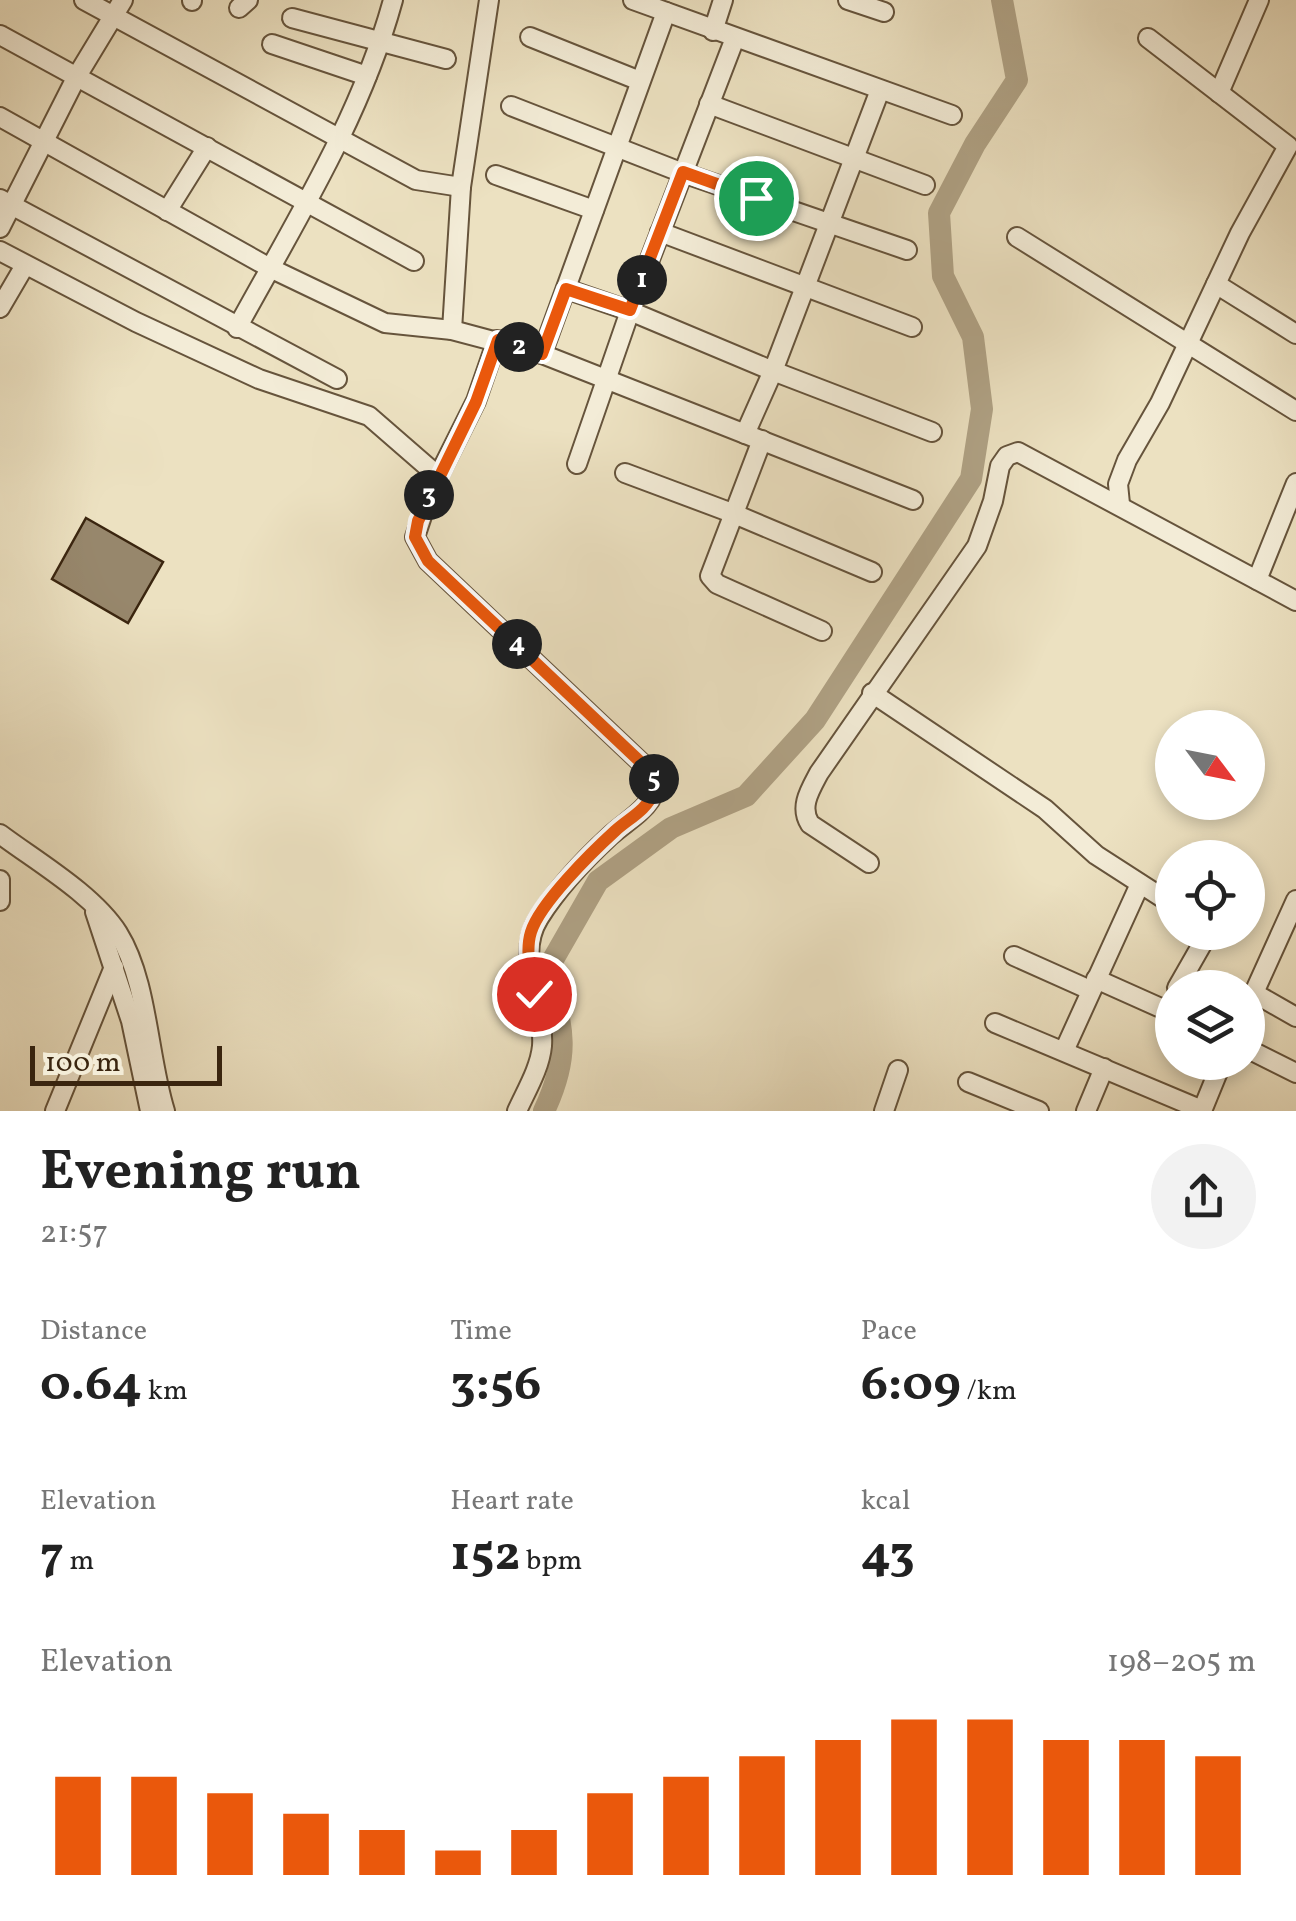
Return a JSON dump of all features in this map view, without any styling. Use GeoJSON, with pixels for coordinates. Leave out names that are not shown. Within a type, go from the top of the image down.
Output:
{"type":"FeatureCollection","features":[{"type":"Feature","properties":{"kind":"street"},"geometry":{"type":"LineString","coordinates":[[84,0],[119,8],[416,180],[461,188]]}},
{"type":"Feature","properties":{"kind":"street"},"geometry":{"type":"LineString","coordinates":[[237,328],[340,138],[382,42],[390,0]]}},
{"type":"Feature","properties":{"kind":"street"},"geometry":{"type":"LineString","coordinates":[[452,330],[461,188],[489,0]]}},
{"type":"Feature","properties":{"kind":"street"},"geometry":{"type":"LineString","coordinates":[[636,0],[952,115]]}},
{"type":"Feature","properties":{"kind":"street"},"geometry":{"type":"LineString","coordinates":[[714,31],[723,0]]}},
{"type":"Feature","properties":{"kind":"street"},"geometry":{"type":"LineString","coordinates":[[848,0],[884,12]]}},
{"type":"Feature","properties":{"kind":"street"},"geometry":{"type":"LineString","coordinates":[[1219,93],[1259,0]]}},
{"type":"Feature","properties":{"kind":"street"},"geometry":{"type":"LineString","coordinates":[[0,228],[6,202],[119,8]]}},
{"type":"Feature","properties":{"kind":"street"},"geometry":{"type":"LineString","coordinates":[[542,354],[666,12]]}},
{"type":"Feature","properties":{"kind":"street"},"geometry":{"type":"LineString","coordinates":[[292,18],[446,59]]}},
{"type":"Feature","properties":{"kind":"street"},"geometry":{"type":"LineString","coordinates":[[0,35],[414,262]]}},
{"type":"Feature","properties":{"kind":"street"},"geometry":{"type":"LineString","coordinates":[[530,36],[640,81]]}},
{"type":"Feature","properties":{"kind":"street"},"geometry":{"type":"LineString","coordinates":[[577,464],[630,310],[735,38]]}},
{"type":"Feature","properties":{"kind":"street"},"geometry":{"type":"LineString","coordinates":[[1120,504],[1118,484],[1126,460],[1190,344],[1240,233],[1292,149],[1148,38]]}},
{"type":"Feature","properties":{"kind":"street"},"geometry":{"type":"LineString","coordinates":[[272,44],[367,76]]}},
{"type":"Feature","properties":{"kind":"street"},"geometry":{"type":"LineString","coordinates":[[822,631],[717,584],[710,576],[773,371],[880,90]]}},
{"type":"Feature","properties":{"kind":"street"},"geometry":{"type":"LineString","coordinates":[[709,104],[925,185]]}},
{"type":"Feature","properties":{"kind":"street"},"geometry":{"type":"LineString","coordinates":[[511,106],[616,148],[907,250]]}},
{"type":"Feature","properties":{"kind":"street"},"geometry":{"type":"LineString","coordinates":[[0,117],[270,268],[385,323],[452,330],[542,354],[914,500]]}},
{"type":"Feature","properties":{"kind":"street"},"geometry":{"type":"LineString","coordinates":[[167,211],[207,147]]}},
{"type":"Feature","properties":{"kind":"street"},"geometry":{"type":"LineString","coordinates":[[496,175],[594,210]]}},
{"type":"Feature","properties":{"kind":"street"},"geometry":{"type":"LineString","coordinates":[[6,202],[336,379]]}},
{"type":"Feature","properties":{"kind":"street"},"geometry":{"type":"LineString","coordinates":[[660,232],[912,327]]}},
{"type":"Feature","properties":{"kind":"street"},"geometry":{"type":"LineString","coordinates":[[1017,238],[1296,411]]}},
{"type":"Feature","properties":{"kind":"street"},"geometry":{"type":"LineString","coordinates":[[0,252],[259,379],[369,416],[438,476]]}},
{"type":"Feature","properties":{"kind":"street"},"geometry":{"type":"LineString","coordinates":[[0,308],[24,266]]}},
{"type":"Feature","properties":{"kind":"street"},"geometry":{"type":"LineString","coordinates":[[1216,284],[1296,334]]}},
{"type":"Feature","properties":{"kind":"street"},"geometry":{"type":"LineString","coordinates":[[566,289],[630,310],[932,432]]}},
{"type":"Feature","properties":{"kind":"street"},"geometry":{"type":"LineString","coordinates":[[498,340],[476,402],[438,476],[415,537],[428,561],[650,771],[656,784],[644,808],[577,869],[531,932],[530,970],[542,1043],[540,1060],[517,1111]]}},
{"type":"Feature","properties":{"kind":"street"},"geometry":{"type":"LineString","coordinates":[[869,863],[810,824],[804,806],[818,773],[977,546],[1000,466],[1007,456],[1018,452],[1296,601]]}},
{"type":"Feature","properties":{"kind":"street"},"geometry":{"type":"LineString","coordinates":[[625,472],[872,572]]}},
{"type":"Feature","properties":{"kind":"street"},"geometry":{"type":"LineString","coordinates":[[1257,580],[1288,526],[1296,483]]}},
{"type":"Feature","properties":{"kind":"street"},"geometry":{"type":"LineString","coordinates":[[872,693],[1044,809],[1096,855],[1155,893]]}},
{"type":"Feature","properties":{"kind":"street"},"geometry":{"type":"LineString","coordinates":[[0,834],[94,907],[118,932],[138,986],[165,1111]]}},
{"type":"Feature","properties":{"kind":"street"},"geometry":{"type":"LineString","coordinates":[[0,880],[0,901]]}},
{"type":"Feature","properties":{"kind":"street"},"geometry":{"type":"LineString","coordinates":[[1064,1051],[1140,884]]}},
{"type":"Feature","properties":{"kind":"street"},"geometry":{"type":"LineString","coordinates":[[1265,975],[1289,932],[1296,900]]}},
{"type":"Feature","properties":{"kind":"street"},"geometry":{"type":"LineString","coordinates":[[94,907],[114,967],[150,1111]]}},
{"type":"Feature","properties":{"kind":"street"},"geometry":{"type":"LineString","coordinates":[[1014,956],[1155,1002]]}},
{"type":"Feature","properties":{"kind":"street"},"geometry":{"type":"LineString","coordinates":[[55,1111],[114,967]]}},
{"type":"Feature","properties":{"kind":"street"},"geometry":{"type":"LineString","coordinates":[[1265,1005],[1296,1017]]}},
{"type":"Feature","properties":{"kind":"street"},"geometry":{"type":"LineString","coordinates":[[995,1023],[1202,1110],[1214,1080]]}},
{"type":"Feature","properties":{"kind":"street"},"geometry":{"type":"LineString","coordinates":[[1265,1058],[1296,1073]]}},
{"type":"Feature","properties":{"kind":"street"},"geometry":{"type":"LineString","coordinates":[[1086,1111],[1104,1068]]}},
{"type":"Feature","properties":{"kind":"street"},"geometry":{"type":"LineString","coordinates":[[884,1111],[898,1070]]}},
{"type":"Feature","properties":{"kind":"street"},"geometry":{"type":"LineString","coordinates":[[968,1082],[1040,1111]]}},
{"type":"Feature","properties":{"kind":"building"},"geometry":{"type":"Polygon","coordinates":[[[86,518],[163,562],[128,623],[52,579],[86,518]]]}},
{"type":"Feature","properties":{"kind":"waterway"},"geometry":{"type":"LineString","coordinates":[[544,1111],[558,1073],[562,1041],[547,970],[598,881],[671,828],[746,796],[815,720],[971,479],[982,409],[973,337],[943,276],[939,213],[975,144],[1017,80],[1002,0]]}},
{"type":"Feature","properties":{"kind":"route"},"geometry":{"type":"LineString","coordinates":[[534,994],[529,948],[531,932],[541,914],[598,846],[644,808],[656,784],[650,771],[428,561],[415,537],[418,521],[476,402],[498,340],[542,354],[566,289],[630,310],[683,172],[756,198]]}}]}
